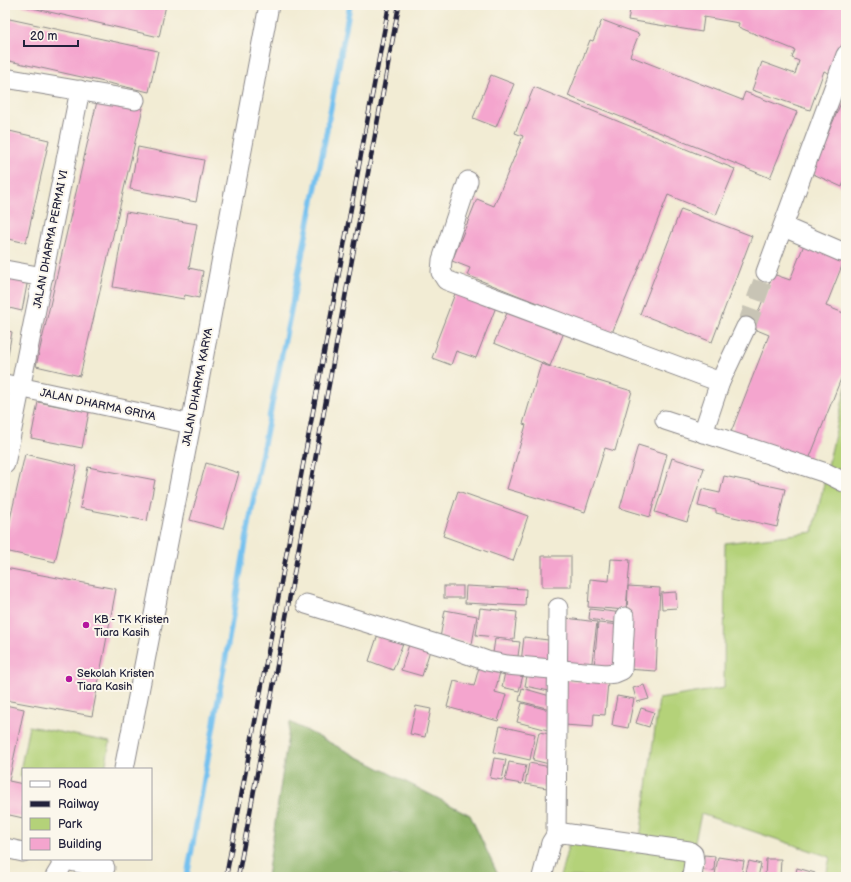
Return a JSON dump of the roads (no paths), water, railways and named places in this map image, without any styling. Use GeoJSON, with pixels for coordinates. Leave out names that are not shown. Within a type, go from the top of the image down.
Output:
{"type":"FeatureCollection","features":[{"type":"Feature","properties":{"kind":"street","name":"JALAN DHARMA KARYA"},"geometry":{"type":"LineString","coordinates":[[124,768],[191,424],[269,5]]}},
{"type":"Feature","properties":{"kind":"street"},"geometry":{"type":"LineString","coordinates":[[766,272],[784,227],[846,55]]}},
{"type":"Feature","properties":{"kind":"street"},"geometry":{"type":"LineString","coordinates":[[5,78],[135,100]]}},
{"type":"Feature","properties":{"kind":"street","name":"JALAN DHARMA PERMAI VI"},"geometry":{"type":"LineString","coordinates":[[5,464],[13,386],[42,277],[80,90]]}},
{"type":"Feature","properties":{"kind":"street"},"geometry":{"type":"LineString","coordinates":[[468,181],[442,260],[441,272],[446,280],[720,382]]}},
{"type":"Feature","properties":{"kind":"street"},"geometry":{"type":"LineString","coordinates":[[784,227],[842,252]]}},
{"type":"Feature","properties":{"kind":"street"},"geometry":{"type":"LineString","coordinates":[[5,270],[42,277]]}},
{"type":"Feature","properties":{"kind":"street"},"geometry":{"type":"LineString","coordinates":[[703,433],[720,382],[746,327]]}},
{"type":"Feature","properties":{"kind":"street","name":"JALAN DHARMA GRIYA"},"geometry":{"type":"LineString","coordinates":[[13,386],[191,424]]}},
{"type":"Feature","properties":{"kind":"street"},"geometry":{"type":"LineString","coordinates":[[665,420],[826,473],[846,483]]}},
{"type":"Feature","properties":{"kind":"street"},"geometry":{"type":"LineString","coordinates":[[306,604],[487,661],[507,665],[606,674],[615,673],[622,670],[624,617]]}},
{"type":"Feature","properties":{"kind":"street"},"geometry":{"type":"LineString","coordinates":[[542,877],[551,843],[556,835],[558,608]]}},
{"type":"Feature","properties":{"kind":"street"},"geometry":{"type":"LineString","coordinates":[[556,835],[563,833],[689,851],[693,854],[694,858],[692,877]]}},
{"type":"Feature","properties":{"kind":"street"},"geometry":{"type":"LineString","coordinates":[[5,848],[22,852]]}},
{"type":"Feature","properties":{"kind":"street"},"geometry":{"type":"LineString","coordinates":[[55,877],[62,867],[62,860]]}},
{"type":"Feature","properties":{"kind":"street"},"geometry":{"type":"LineString","coordinates":[[67,860],[103,868]]}},
{"type":"Feature","properties":{"kind":"waterway"},"geometry":{"type":"LineString","coordinates":[[187,877],[258,473],[321,161],[350,5]]}},
{"type":"Feature","properties":{"kind":"tunnel"},"geometry":{"type":"LineString","coordinates":[[746,327],[766,272]]}},
{"type":"Feature","properties":{"kind":"railway"},"geometry":{"type":"LineString","coordinates":[[226,877],[389,5]]}},
{"type":"Feature","properties":{"kind":"railway"},"geometry":{"type":"LineString","coordinates":[[238,877],[399,5]]}},
{"type":"Feature","properties":{"kind":"place","name":"KB - TK Kristen Tiara Kasih"},"geometry":{"type":"Point","coordinates":[86,625]}},
{"type":"Feature","properties":{"kind":"place","name":"Sekolah Kristen Tiara Kasih"},"geometry":{"type":"Point","coordinates":[69,679]}}]}
